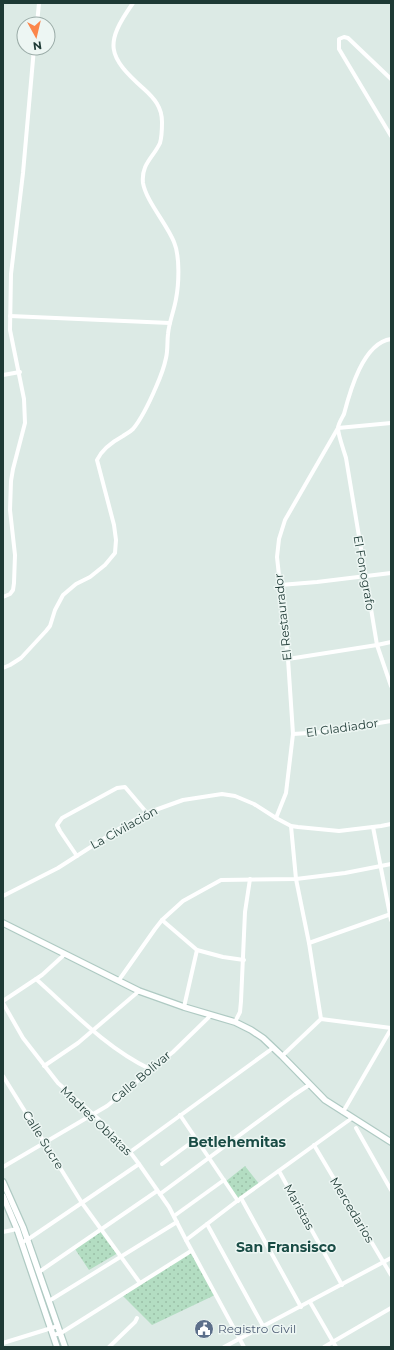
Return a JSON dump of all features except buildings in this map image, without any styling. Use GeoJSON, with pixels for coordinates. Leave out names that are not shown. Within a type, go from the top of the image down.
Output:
{"type":"FeatureCollection","features":[{"type":"Feature","properties":{"kind":"street"},"geometry":{"type":"LineString","coordinates":[[38,16],[39,3]]}},
{"type":"Feature","properties":{"kind":"street"},"geometry":{"type":"LineString","coordinates":[[3,668],[21,658],[46,631],[50,626],[55,610],[63,595],[76,584],[90,577],[105,565],[115,553],[116,540],[114,525],[98,460],[100,454],[106,447],[132,430],[144,411],[156,387],[166,359],[168,334],[176,298],[178,274],[177,254],[175,243],[143,184],[146,163],[161,141],[162,115],[156,102],[120,65],[115,57],[113,42],[123,17],[133,3]]}},
{"type":"Feature","properties":{"kind":"street"},"geometry":{"type":"LineString","coordinates":[[391,79],[348,38],[344,37],[339,39],[339,49],[391,136]]}},
{"type":"Feature","properties":{"kind":"street"},"geometry":{"type":"LineString","coordinates":[[3,596],[10,594],[13,590],[14,583],[15,555],[10,510],[11,481],[25,423],[24,398],[20,372],[10,330],[10,316],[11,274],[23,173],[33,56]]}},
{"type":"Feature","properties":{"kind":"street"},"geometry":{"type":"LineString","coordinates":[[10,316],[170,323]]}},
{"type":"Feature","properties":{"kind":"street","name":"El Restaurador"},"geometry":{"type":"LineString","coordinates":[[276,818],[286,793],[293,734],[288,659],[277,556],[279,539],[285,520],[338,428],[357,373],[365,358],[375,347],[387,339],[391,339]]}},
{"type":"Feature","properties":{"kind":"street"},"geometry":{"type":"LineString","coordinates":[[3,375],[20,372]]}},
{"type":"Feature","properties":{"kind":"street"},"geometry":{"type":"LineString","coordinates":[[338,428],[391,423]]}},
{"type":"Feature","properties":{"kind":"street","name":"El Fonografo"},"geometry":{"type":"LineString","coordinates":[[338,428],[346,458],[377,646],[391,686]]}},
{"type":"Feature","properties":{"kind":"street"},"geometry":{"type":"LineString","coordinates":[[280,585],[391,573]]}},
{"type":"Feature","properties":{"kind":"street"},"geometry":{"type":"LineString","coordinates":[[288,659],[377,646],[391,642]]}},
{"type":"Feature","properties":{"kind":"street","name":"El Gladiador"},"geometry":{"type":"LineString","coordinates":[[293,734],[324,732],[391,721]]}},
{"type":"Feature","properties":{"kind":"street"},"geometry":{"type":"LineString","coordinates":[[77,856],[57,825],[62,818],[116,788],[125,787],[147,813]]}},
{"type":"Feature","properties":{"kind":"street","name":"La Civilación"},"geometry":{"type":"LineString","coordinates":[[3,896],[58,868],[122,827],[147,813],[183,800],[222,794],[235,796],[254,804],[291,826],[339,831],[391,824]]}},
{"type":"Feature","properties":{"kind":"street"},"geometry":{"type":"LineString","coordinates":[[291,826],[296,879],[309,943],[321,1019]]}},
{"type":"Feature","properties":{"kind":"street"},"geometry":{"type":"LineString","coordinates":[[374,827],[391,920]]}},
{"type":"Feature","properties":{"kind":"street"},"geometry":{"type":"LineString","coordinates":[[119,980],[162,920],[183,901],[221,880],[296,879],[345,874],[391,864]]}},
{"type":"Feature","properties":{"kind":"street"},"geometry":{"type":"LineString","coordinates":[[235,1022],[240,1012],[244,960],[245,912],[250,879]]}},
{"type":"Feature","properties":{"kind":"street"},"geometry":{"type":"LineString","coordinates":[[309,943],[390,914]]}},
{"type":"Feature","properties":{"kind":"street"},"geometry":{"type":"LineString","coordinates":[[162,920],[197,950],[223,957],[244,960]]}},
{"type":"Feature","properties":{"kind":"street"},"geometry":{"type":"LineString","coordinates":[[3,923],[140,991],[184,1007],[235,1022],[258,1035],[282,1056],[325,1100],[391,1142]]}},
{"type":"Feature","properties":{"kind":"street"},"geometry":{"type":"LineString","coordinates":[[184,1007],[197,950]]}},
{"type":"Feature","properties":{"kind":"street"},"geometry":{"type":"LineString","coordinates":[[3,1002],[36,979],[65,954]]}},
{"type":"Feature","properties":{"kind":"street"},"geometry":{"type":"LineString","coordinates":[[36,979],[111,1046],[150,1070]]}},
{"type":"Feature","properties":{"kind":"street"},"geometry":{"type":"LineString","coordinates":[[44,1066],[78,1043],[140,991]]}},
{"type":"Feature","properties":{"kind":"street","name":"Madres Oblatas"},"geometry":{"type":"LineString","coordinates":[[3,1002],[23,1038],[58,1083],[93,1115],[130,1152],[139,1164],[174,1216],[191,1251],[244,1347]]}},
{"type":"Feature","properties":{"kind":"street","name":"Calle Bolívar"},"geometry":{"type":"LineString","coordinates":[[3,1167],[107,1106],[173,1052],[211,1015]]}},
{"type":"Feature","properties":{"kind":"street"},"geometry":{"type":"LineString","coordinates":[[321,1019],[391,1028],[343,1112]]}},
{"type":"Feature","properties":{"kind":"street"},"geometry":{"type":"LineString","coordinates":[[282,1056],[321,1019]]}},
{"type":"Feature","properties":{"kind":"street"},"geometry":{"type":"LineString","coordinates":[[130,1152],[273,1048]]}},
{"type":"Feature","properties":{"kind":"street","name":"Calle Sucre"},"geometry":{"type":"LineString","coordinates":[[3,1076],[82,1203],[140,1284]]}},
{"type":"Feature","properties":{"kind":"street"},"geometry":{"type":"LineString","coordinates":[[38,1272],[209,1157],[310,1085]]}},
{"type":"Feature","properties":{"kind":"street"},"geometry":{"type":"LineString","coordinates":[[180,1115],[224,1180],[239,1199],[301,1306]]}},
{"type":"Feature","properties":{"kind":"street"},"geometry":{"type":"LineString","coordinates":[[186,1240],[239,1199],[352,1118]]}},
{"type":"Feature","properties":{"kind":"street"},"geometry":{"type":"LineString","coordinates":[[356,1128],[391,1190]]}},
{"type":"Feature","properties":{"kind":"street"},"geometry":{"type":"LineString","coordinates":[[162,1164],[196,1139]]}},
{"type":"Feature","properties":{"kind":"street","name":"Mercedarios"},"geometry":{"type":"LineString","coordinates":[[314,1145],[391,1275]]}},
{"type":"Feature","properties":{"kind":"street"},"geometry":{"type":"LineString","coordinates":[[25,1241],[139,1164]]}},
{"type":"Feature","properties":{"kind":"street","name":"Maristas"},"geometry":{"type":"LineString","coordinates":[[280,1170],[342,1285]]}},
{"type":"Feature","properties":{"kind":"street"},"geometry":{"type":"LineString","coordinates":[[174,1216],[224,1180]]}},
{"type":"Feature","properties":{"kind":"street"},"geometry":{"type":"LineString","coordinates":[[3,1182],[49,1301],[65,1347]]}},
{"type":"Feature","properties":{"kind":"street"},"geometry":{"type":"LineString","coordinates":[[3,1196],[17,1229],[25,1241],[57,1347]]}},
{"type":"Feature","properties":{"kind":"street"},"geometry":{"type":"LineString","coordinates":[[49,1301],[177,1222]]}},
{"type":"Feature","properties":{"kind":"street"},"geometry":{"type":"LineString","coordinates":[[208,1224],[263,1326]]}},
{"type":"Feature","properties":{"kind":"street"},"geometry":{"type":"LineString","coordinates":[[3,1232],[17,1229]]}},
{"type":"Feature","properties":{"kind":"street"},"geometry":{"type":"LineString","coordinates":[[54,1335],[61,1333],[191,1251]]}},
{"type":"Feature","properties":{"kind":"street"},"geometry":{"type":"LineString","coordinates":[[224,1347],[391,1258]]}},
{"type":"Feature","properties":{"kind":"street"},"geometry":{"type":"LineString","coordinates":[[310,1302],[336,1347]]}},
{"type":"Feature","properties":{"kind":"street"},"geometry":{"type":"LineString","coordinates":[[324,1347],[391,1308]]}},
{"type":"Feature","properties":{"kind":"street"},"geometry":{"type":"LineString","coordinates":[[108,1347],[138,1318]]}},
{"type":"Feature","properties":{"kind":"street"},"geometry":{"type":"LineString","coordinates":[[3,1343],[58,1326]]}},
{"type":"Feature","properties":{"kind":"green space"},"geometry":{"type":"Polygon","coordinates":[[[245,1166],[260,1185],[238,1201],[225,1182],[245,1166]]]}},
{"type":"Feature","properties":{"kind":"green space"},"geometry":{"type":"Polygon","coordinates":[[[102,1230],[118,1253],[89,1270],[75,1249],[102,1230]]]}},
{"type":"Feature","properties":{"kind":"green space"},"geometry":{"type":"Polygon","coordinates":[[[191,1251],[215,1295],[152,1325],[123,1296],[191,1251]]]}},
{"type":"Feature","properties":{"kind":"place","name":"Registro Civil"},"geometry":{"type":"Point","coordinates":[204,1329]}},
{"type":"Feature","properties":{"kind":"district","name":"Betlehemitas"},"geometry":{"type":"Point","coordinates":[237,1142]}},
{"type":"Feature","properties":{"kind":"district","name":"San Fransisco"},"geometry":{"type":"Point","coordinates":[286,1247]}}]}
